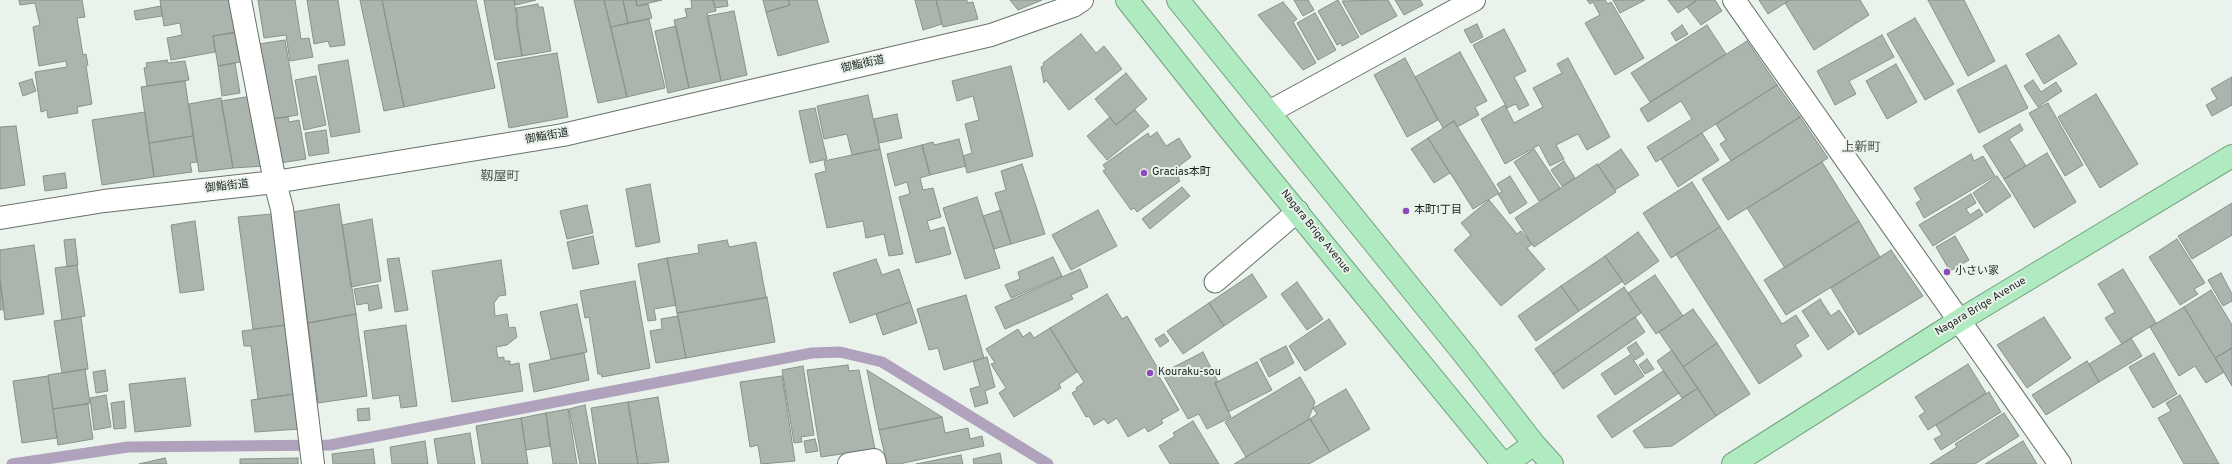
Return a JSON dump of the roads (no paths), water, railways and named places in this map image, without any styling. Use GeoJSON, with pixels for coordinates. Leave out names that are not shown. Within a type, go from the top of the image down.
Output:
{"type":"FeatureCollection","features":[{"type":"Feature","properties":{"kind":"highway","name":"Nagara Brige Avenue"},"geometry":{"type":"LineString","coordinates":[[1127,0],[1230,130],[1504,464]]}},
{"type":"Feature","properties":{"kind":"highway"},"geometry":{"type":"LineString","coordinates":[[1178,0],[1534,444],[1552,464]]}},
{"type":"Feature","properties":{"kind":"highway","name":"Nagara Brige Avenue"},"geometry":{"type":"LineString","coordinates":[[1733,464],[1960,320],[2232,156]]}},
{"type":"Feature","properties":{"kind":"highway"},"geometry":{"type":"LineString","coordinates":[[1504,464],[1534,444]]}},
{"type":"Feature","properties":{"kind":"street"},"geometry":{"type":"LineString","coordinates":[[240,0],[275,182],[282,209],[313,464]]}},
{"type":"Feature","properties":{"kind":"street","name":"御鮨街道"},"geometry":{"type":"LineString","coordinates":[[0,218],[104,201],[275,182],[563,135],[991,35],[1073,6],[1082,0]]}},
{"type":"Feature","properties":{"kind":"street"},"geometry":{"type":"LineString","coordinates":[[1269,112],[1474,0]]}},
{"type":"Feature","properties":{"kind":"street"},"geometry":{"type":"LineString","coordinates":[[1734,0],[2060,464]]}},
{"type":"Feature","properties":{"kind":"street"},"geometry":{"type":"LineString","coordinates":[[849,464],[874,460],[875,464]]}},
{"type":"Feature","properties":{"kind":"lane"},"geometry":{"type":"LineString","coordinates":[[1215,282],[1298,211]]}},
{"type":"Feature","properties":{"kind":"waterway"},"geometry":{"type":"LineString","coordinates":[[12,464],[128,447],[330,445],[812,353],[840,352],[882,362],[1048,464]]}},
{"type":"Feature","properties":{"kind":"place","name":"Gracias本町"},"geometry":{"type":"Point","coordinates":[1144,173]}},
{"type":"Feature","properties":{"kind":"place","name":"本町1丁目"},"geometry":{"type":"Point","coordinates":[1406,211]}},
{"type":"Feature","properties":{"kind":"place","name":"小さい家"},"geometry":{"type":"Point","coordinates":[1947,272]}},
{"type":"Feature","properties":{"kind":"place","name":"Kouraku-sou"},"geometry":{"type":"Point","coordinates":[1150,373]}},
{"type":"Feature","properties":{"kind":"district","name":"上新町"},"geometry":{"type":"Point","coordinates":[1861,148]}},
{"type":"Feature","properties":{"kind":"district","name":"靱屋町"},"geometry":{"type":"Point","coordinates":[500,177]}}]}
